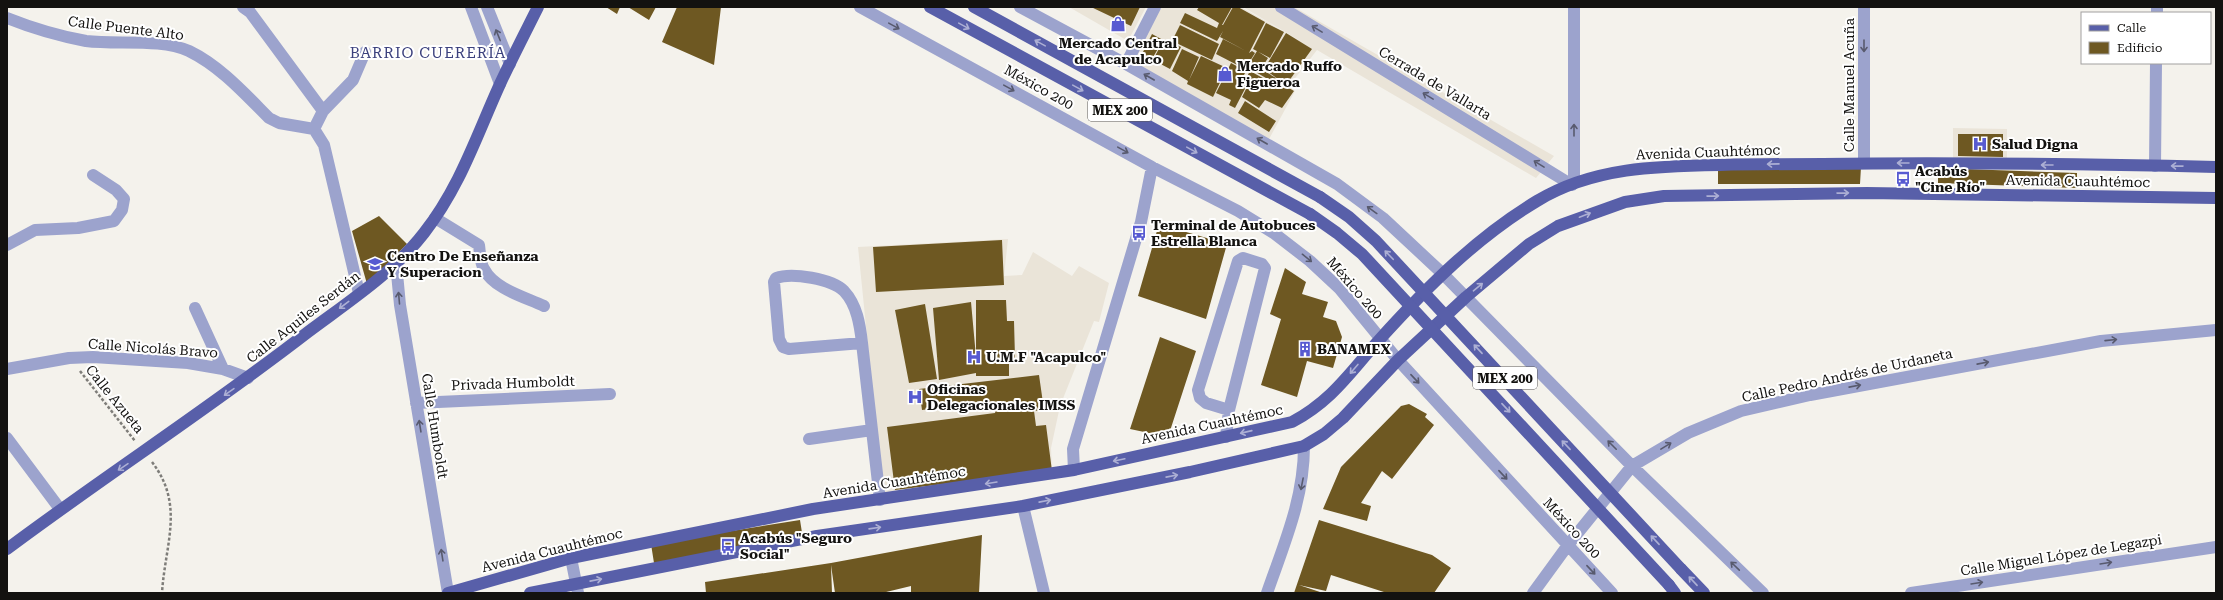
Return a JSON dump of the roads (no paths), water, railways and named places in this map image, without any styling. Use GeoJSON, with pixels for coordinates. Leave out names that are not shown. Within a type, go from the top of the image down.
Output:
{"type":"FeatureCollection","features":[{"type":"Feature","properties":{"kind":"main road","name":"Calle Aquiles Serdán"},"geometry":{"type":"LineString","coordinates":[[7,549],[60,509],[144,452],[248,378],[396,263],[423,235],[447,201],[466,165],[500,84],[538,7]]}},
{"type":"Feature","properties":{"kind":"main road","name":"México 200"},"geometry":{"type":"LineString","coordinates":[[930,7],[1310,214],[1337,233],[1362,254],[1672,589]]}},
{"type":"Feature","properties":{"kind":"main road","name":"MEX 200"},"geometry":{"type":"LineString","coordinates":[[974,7],[1320,197],[1349,217],[1376,242],[1704,593]]}},
{"type":"Feature","properties":{"kind":"main road","name":"Avenida Cuauhtémoc"},"geometry":{"type":"LineString","coordinates":[[448,593],[571,558],[813,510],[1074,470],[1292,422],[1312,411],[1328,399],[1442,273],[1507,221],[1539,199],[1573,184],[1616,171],[1657,166],[1864,163],[2216,167]]}},
{"type":"Feature","properties":{"kind":"main road","name":"Avenida Cuauhtémoc"},"geometry":{"type":"LineString","coordinates":[[530,593],[578,588],[818,536],[1023,506],[1190,472],[1304,446],[1324,434],[1343,418],[1398,360],[1466,298],[1529,244],[1558,226],[1625,202],[1656,197],[1867,193],[2216,198]]}},
{"type":"Feature","properties":{"kind":"street"},"geometry":{"type":"LineString","coordinates":[[243,7],[250,12],[323,111]]}},
{"type":"Feature","properties":{"kind":"street"},"geometry":{"type":"LineString","coordinates":[[471,7],[500,84]]}},
{"type":"Feature","properties":{"kind":"street"},"geometry":{"type":"LineString","coordinates":[[487,7],[510,64]]}},
{"type":"Feature","properties":{"kind":"street","name":"México 200"},"geometry":{"type":"LineString","coordinates":[[860,7],[1152,166],[1238,211],[1275,234],[1310,261],[1339,288],[1380,340],[1612,593]]}},
{"type":"Feature","properties":{"kind":"street"},"geometry":{"type":"LineString","coordinates":[[1020,7],[1126,64],[1338,184],[1383,218],[1442,273],[1632,466],[1763,593]]}},
{"type":"Feature","properties":{"kind":"street"},"geometry":{"type":"LineString","coordinates":[[1126,64],[1155,7]]}},
{"type":"Feature","properties":{"kind":"street","name":"Cerrada de Vallarta"},"geometry":{"type":"LineString","coordinates":[[1281,7],[1573,184]]}},
{"type":"Feature","properties":{"kind":"street"},"geometry":{"type":"LineString","coordinates":[[1573,184],[1574,7]]}},
{"type":"Feature","properties":{"kind":"street","name":"Calle Manuel Acuña"},"geometry":{"type":"LineString","coordinates":[[1864,7],[1864,163]]}},
{"type":"Feature","properties":{"kind":"street","name":"Calle Puente Alto"},"geometry":{"type":"LineString","coordinates":[[7,18],[35,28],[87,41],[155,45],[188,51],[210,63],[269,118],[279,124],[314,129]]}},
{"type":"Feature","properties":{"kind":"street"},"geometry":{"type":"LineString","coordinates":[[359,293],[324,145],[314,129],[323,111],[353,80],[365,52]]}},
{"type":"Feature","properties":{"kind":"street"},"geometry":{"type":"LineString","coordinates":[[2155,166],[2156,64]]}},
{"type":"Feature","properties":{"kind":"street"},"geometry":{"type":"LineString","coordinates":[[1074,470],[1073,449],[1141,222],[1152,166]]}},
{"type":"Feature","properties":{"kind":"street"},"geometry":{"type":"LineString","coordinates":[[7,245],[35,230],[78,228],[114,221],[122,210],[124,199],[116,190],[93,175]]}},
{"type":"Feature","properties":{"kind":"street"},"geometry":{"type":"LineString","coordinates":[[435,218],[479,245],[483,269],[492,280],[501,286],[544,306]]}},
{"type":"Feature","properties":{"kind":"street"},"geometry":{"type":"LineString","coordinates":[[1226,437],[1229,410],[1265,268],[1262,264],[1243,258],[1238,261],[1198,390],[1200,398],[1206,403],[1229,410]]}},
{"type":"Feature","properties":{"kind":"street","name":"Calle Humboldt"},"geometry":{"type":"LineString","coordinates":[[396,263],[400,305],[448,593]]}},
{"type":"Feature","properties":{"kind":"street"},"geometry":{"type":"LineString","coordinates":[[862,343],[789,349],[783,346],[778,332],[774,282],[776,278],[811,276],[843,291],[859,317],[862,343],[872,430],[880,500]]}},
{"type":"Feature","properties":{"kind":"street"},"geometry":{"type":"LineString","coordinates":[[194,308],[223,369]]}},
{"type":"Feature","properties":{"kind":"street","name":"Calle Pedro Andrés de Urdaneta"},"geometry":{"type":"LineString","coordinates":[[1533,593],[1568,545],[1632,466],[1688,433],[1741,411],[1810,395],[2101,341],[2216,330]]}},
{"type":"Feature","properties":{"kind":"street","name":"Calle Nicolás Bravo"},"geometry":{"type":"LineString","coordinates":[[7,369],[69,358],[93,357],[188,363],[223,369],[248,378]]}},
{"type":"Feature","properties":{"kind":"street","name":"Privada Humboldt"},"geometry":{"type":"LineString","coordinates":[[416,403],[610,394]]}},
{"type":"Feature","properties":{"kind":"street"},"geometry":{"type":"LineString","coordinates":[[810,439],[872,430]]}},
{"type":"Feature","properties":{"kind":"street"},"geometry":{"type":"LineString","coordinates":[[7,438],[60,509]]}},
{"type":"Feature","properties":{"kind":"street"},"geometry":{"type":"LineString","coordinates":[[1267,593],[1299,499],[1304,472],[1304,446]]}},
{"type":"Feature","properties":{"kind":"street"},"geometry":{"type":"LineString","coordinates":[[1023,506],[1044,593]]}},
{"type":"Feature","properties":{"kind":"street","name":"Calle Miguel López de Legazpi"},"geometry":{"type":"LineString","coordinates":[[1911,593],[2216,547]]}},
{"type":"Feature","properties":{"kind":"street"},"geometry":{"type":"LineString","coordinates":[[571,558],[578,588]]}},
{"type":"Feature","properties":{"kind":"place","name":"Mercado Central de Acapulco"},"geometry":{"type":"Point","coordinates":[1118,24]}},
{"type":"Feature","properties":{"kind":"place","name":"Mercado Ruffo Figueroa"},"geometry":{"type":"Point","coordinates":[1225,74]}},
{"type":"Feature","properties":{"kind":"place","name":"Salud Digna"},"geometry":{"type":"Point","coordinates":[1980,144]}},
{"type":"Feature","properties":{"kind":"place","name":"Acabús \"Cine Río\""},"geometry":{"type":"Point","coordinates":[1903,179]}},
{"type":"Feature","properties":{"kind":"place","name":"Terminal de Autobuces Estrella Blanca"},"geometry":{"type":"Point","coordinates":[1139,233]}},
{"type":"Feature","properties":{"kind":"place","name":"Centro De Enseñanza Y Superacion"},"geometry":{"type":"Point","coordinates":[375,264]}},
{"type":"Feature","properties":{"kind":"place","name":"BANAMEX"},"geometry":{"type":"Point","coordinates":[1305,349]}},
{"type":"Feature","properties":{"kind":"place","name":"U.M.F \"Acapulco\""},"geometry":{"type":"Point","coordinates":[974,357]}},
{"type":"Feature","properties":{"kind":"place","name":"Oficinas Delegacionales IMSS"},"geometry":{"type":"Point","coordinates":[915,397]}},
{"type":"Feature","properties":{"kind":"place","name":"Acabús \"Seguro Social\""},"geometry":{"type":"Point","coordinates":[728,546]}},
{"type":"Feature","properties":{"kind":"district","name":"BARRIO CUERERÍA"},"geometry":{"type":"Point","coordinates":[428,53]}}]}
